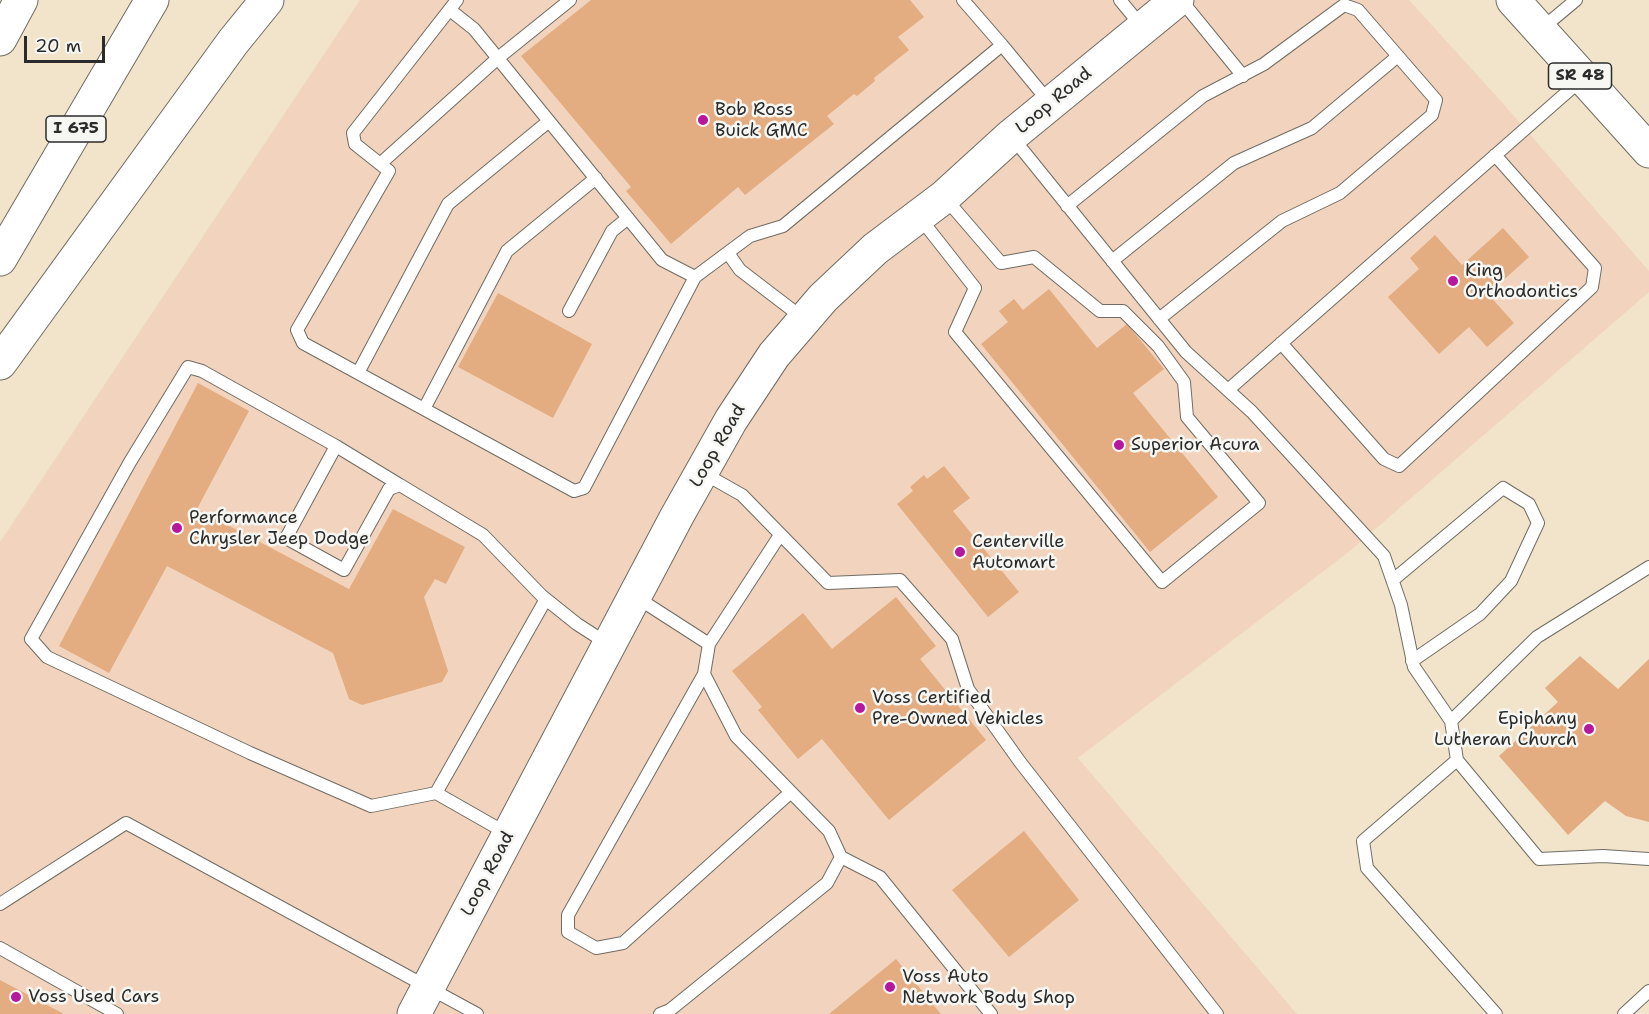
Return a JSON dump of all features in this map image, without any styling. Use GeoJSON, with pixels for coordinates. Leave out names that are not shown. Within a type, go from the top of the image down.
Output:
{"type":"FeatureCollection","features":[{"type":"Feature","properties":{"kind":"main road"},"geometry":{"type":"LineString","coordinates":[[0,39],[21,0]]}},
{"type":"Feature","properties":{"kind":"main road","name":"I 675"},"geometry":{"type":"LineString","coordinates":[[0,259],[152,0]]}},
{"type":"Feature","properties":{"kind":"main road"},"geometry":{"type":"LineString","coordinates":[[0,363],[233,42],[267,0]]}},
{"type":"Feature","properties":{"kind":"main road","name":"Loop Road"},"geometry":{"type":"LineString","coordinates":[[421,1000],[702,472],[731,420],[774,355],[805,319],[875,249],[932,206],[1050,103],[1177,0]]}},
{"type":"Feature","properties":{"kind":"main road","name":"SR 48"},"geometry":{"type":"LineString","coordinates":[[1513,0],[1539,32],[1649,151]]}},
{"type":"Feature","properties":{"kind":"lane"},"geometry":{"type":"LineString","coordinates":[[380,164],[498,58],[570,0]]}},
{"type":"Feature","properties":{"kind":"lane"},"geometry":{"type":"LineString","coordinates":[[963,0],[1050,103]]}},
{"type":"Feature","properties":{"kind":"lane"},"geometry":{"type":"LineString","coordinates":[[1120,0],[1142,28]]}},
{"type":"Feature","properties":{"kind":"lane"},"geometry":{"type":"LineString","coordinates":[[1181,0],[1243,76]]}},
{"type":"Feature","properties":{"kind":"lane"},"geometry":{"type":"LineString","coordinates":[[1539,32],[1576,0]]}},
{"type":"Feature","properties":{"kind":"lane"},"geometry":{"type":"LineString","coordinates":[[695,277],[662,260],[454,5],[353,133],[355,144],[389,171],[297,330],[303,343],[574,491],[584,488],[695,277],[750,236],[783,226],[1002,45]]}},
{"type":"Feature","properties":{"kind":"lane"},"geometry":{"type":"LineString","coordinates":[[1067,206],[1203,96],[1264,64],[1344,5],[1358,10],[1436,100],[1432,115],[1340,193],[1282,221],[1159,319]]}},
{"type":"Feature","properties":{"kind":"lane"},"geometry":{"type":"LineString","coordinates":[[1112,261],[1234,163],[1312,128],[1398,56]]}},
{"type":"Feature","properties":{"kind":"lane"},"geometry":{"type":"LineString","coordinates":[[1228,390],[1582,79]]}},
{"type":"Feature","properties":{"kind":"lane"},"geometry":{"type":"LineString","coordinates":[[358,373],[448,204],[549,121]]}},
{"type":"Feature","properties":{"kind":"lane"},"geometry":{"type":"LineString","coordinates":[[1011,136],[1186,352],[1252,412],[1384,556],[1401,605],[1414,667],[1451,721],[1457,760],[1539,859],[1603,856],[1649,859]]}},
{"type":"Feature","properties":{"kind":"lane"},"geometry":{"type":"LineString","coordinates":[[1281,343],[1384,459],[1399,466],[1592,287],[1595,268],[1495,155]]}},
{"type":"Feature","properties":{"kind":"lane"},"geometry":{"type":"LineString","coordinates":[[424,409],[507,251],[596,178]]}},
{"type":"Feature","properties":{"kind":"lane"},"geometry":{"type":"LineString","coordinates":[[932,206],[1000,263],[1034,257],[1100,311],[1123,311],[1158,346],[1184,382],[1187,417],[1259,503],[1162,582],[955,332],[975,288],[932,206]]}},
{"type":"Feature","properties":{"kind":"lane"},"geometry":{"type":"LineString","coordinates":[[569,311],[612,231],[628,218]]}},
{"type":"Feature","properties":{"kind":"lane"},"geometry":{"type":"LineString","coordinates":[[728,253],[740,270],[805,319]]}},
{"type":"Feature","properties":{"kind":"lane"},"geometry":{"type":"LineString","coordinates":[[509,834],[436,793],[371,806],[250,753],[47,657],[31,639],[124,471],[188,367],[202,371],[336,446],[483,535],[546,599],[577,624],[609,645]]}},
{"type":"Feature","properties":{"kind":"lane"},"geometry":{"type":"LineString","coordinates":[[336,446],[286,538],[344,570],[389,489],[400,485]]}},
{"type":"Feature","properties":{"kind":"lane"},"geometry":{"type":"LineString","coordinates":[[702,472],[741,495],[828,583],[900,580],[952,639],[968,689],[1020,762],[1217,1014]]}},
{"type":"Feature","properties":{"kind":"lane"},"geometry":{"type":"LineString","coordinates":[[1393,580],[1503,488],[1529,504],[1538,523],[1511,581],[1480,614],[1413,661]]}},
{"type":"Feature","properties":{"kind":"lane"},"geometry":{"type":"LineString","coordinates":[[780,535],[710,644],[704,674],[568,915],[568,932],[596,948],[623,943],[791,792]]}},
{"type":"Feature","properties":{"kind":"lane"},"geometry":{"type":"LineString","coordinates":[[1451,721],[1537,637],[1649,567]]}},
{"type":"Feature","properties":{"kind":"lane"},"geometry":{"type":"LineString","coordinates":[[635,597],[710,644]]}},
{"type":"Feature","properties":{"kind":"lane"},"geometry":{"type":"LineString","coordinates":[[436,793],[546,599]]}},
{"type":"Feature","properties":{"kind":"lane"},"geometry":{"type":"LineString","coordinates":[[704,674],[736,736],[829,831],[841,857],[880,877],[991,1014]]}},
{"type":"Feature","properties":{"kind":"lane"},"geometry":{"type":"LineString","coordinates":[[1457,760],[1362,841],[1367,868],[1496,1014]]}},
{"type":"Feature","properties":{"kind":"lane"},"geometry":{"type":"LineString","coordinates":[[0,904],[126,823],[421,1000],[477,1014]]}},
{"type":"Feature","properties":{"kind":"lane"},"geometry":{"type":"LineString","coordinates":[[660,1014],[670,1010],[827,884],[841,857]]}},
{"type":"Feature","properties":{"kind":"lane"},"geometry":{"type":"LineString","coordinates":[[0,948],[117,1014]]}},
{"type":"Feature","properties":{"kind":"lane"},"geometry":{"type":"LineString","coordinates":[[1624,1014],[1649,991]]}},
{"type":"Feature","properties":{"kind":"shaded area"},"geometry":{"type":"Polygon","coordinates":[[[360,0],[1409,0],[1500,100],[1649,271],[1649,292],[1350,551],[1078,758],[1297,1014],[0,1014],[0,542],[360,0]]]}},
{"type":"Feature","properties":{"kind":"building","name":"Bob Ross Buick GMC"},"geometry":{"type":"Polygon","coordinates":[[[591,0],[910,0],[924,17],[898,37],[909,50],[874,78],[875,81],[857,96],[854,94],[827,116],[834,124],[745,195],[738,187],[671,244],[626,191],[631,187],[521,56],[591,0]]]}},
{"type":"Feature","properties":{"kind":"building","name":"King Orthodontics"},"geometry":{"type":"Polygon","coordinates":[[[1503,228],[1529,257],[1488,294],[1514,323],[1487,347],[1469,327],[1439,354],[1388,297],[1419,269],[1410,258],[1435,235],[1462,265],[1503,228]]]}},
{"type":"Feature","properties":{"kind":"building","name":"Superior Acura"},"geometry":{"type":"Polygon","coordinates":[[[1049,289],[1097,348],[1127,324],[1164,369],[1133,393],[1218,497],[1150,552],[981,344],[1008,322],[999,311],[1014,299],[1023,310],[1049,289]]]}},
{"type":"Feature","properties":{"kind":"building"},"geometry":{"type":"Polygon","coordinates":[[[498,293],[592,344],[553,418],[458,367],[498,293]]]}},
{"type":"Feature","properties":{"kind":"building","name":"Performance Chrysler Jeep Dodge"},"geometry":{"type":"Polygon","coordinates":[[[198,383],[249,411],[197,509],[349,589],[393,509],[465,547],[446,584],[435,579],[424,597],[448,671],[442,682],[362,705],[349,699],[333,653],[167,566],[109,673],[59,646],[198,383]]]}},
{"type":"Feature","properties":{"kind":"building","name":"Centerville Automart"},"geometry":{"type":"Polygon","coordinates":[[[944,466],[970,498],[953,511],[1019,592],[988,617],[897,504],[913,491],[910,487],[924,475],[927,479],[944,466]]]}},
{"type":"Feature","properties":{"kind":"building","name":"Voss Certified Pre-Owned Vehicles"},"geometry":{"type":"Polygon","coordinates":[[[896,597],[936,646],[920,659],[986,740],[889,820],[822,739],[798,759],[758,710],[762,707],[732,671],[803,613],[832,649],[896,597]]]}},
{"type":"Feature","properties":{"kind":"building","name":"Epiphany Lutheran Church"},"geometry":{"type":"Polygon","coordinates":[[[1580,656],[1618,689],[1649,659],[1649,822],[1626,816],[1605,801],[1568,835],[1499,756],[1558,702],[1545,688],[1580,656]]]}},
{"type":"Feature","properties":{"kind":"building"},"geometry":{"type":"Polygon","coordinates":[[[1024,831],[1079,900],[1009,957],[952,890],[1024,831]]]}},
{"type":"Feature","properties":{"kind":"building","name":"Voss Auto Network Body Shop"},"geometry":{"type":"Polygon","coordinates":[[[896,959],[941,1014],[829,1014],[896,959]]]}},
{"type":"Feature","properties":{"kind":"building","name":"Voss Used Cars"},"geometry":{"type":"Polygon","coordinates":[[[0,980],[64,1014],[0,1014],[0,980]]]}},
{"type":"Feature","properties":{"kind":"place","name":"Bob Ross Buick GMC"},"geometry":{"type":"Point","coordinates":[703,120]}},
{"type":"Feature","properties":{"kind":"place","name":"King Orthodontics"},"geometry":{"type":"Point","coordinates":[1453,281]}},
{"type":"Feature","properties":{"kind":"place","name":"Superior Acura"},"geometry":{"type":"Point","coordinates":[1119,445]}},
{"type":"Feature","properties":{"kind":"place","name":"Performance Chrysler Jeep Dodge"},"geometry":{"type":"Point","coordinates":[177,528]}},
{"type":"Feature","properties":{"kind":"place","name":"Centerville Automart"},"geometry":{"type":"Point","coordinates":[960,552]}},
{"type":"Feature","properties":{"kind":"place","name":"Voss Certified Pre-Owned Vehicles"},"geometry":{"type":"Point","coordinates":[860,708]}},
{"type":"Feature","properties":{"kind":"place","name":"Epiphany Lutheran Church"},"geometry":{"type":"Point","coordinates":[1589,729]}},
{"type":"Feature","properties":{"kind":"place","name":"Voss Auto Network Body Shop"},"geometry":{"type":"Point","coordinates":[890,987]}},
{"type":"Feature","properties":{"kind":"place","name":"Voss Used Cars"},"geometry":{"type":"Point","coordinates":[16,997]}}]}
